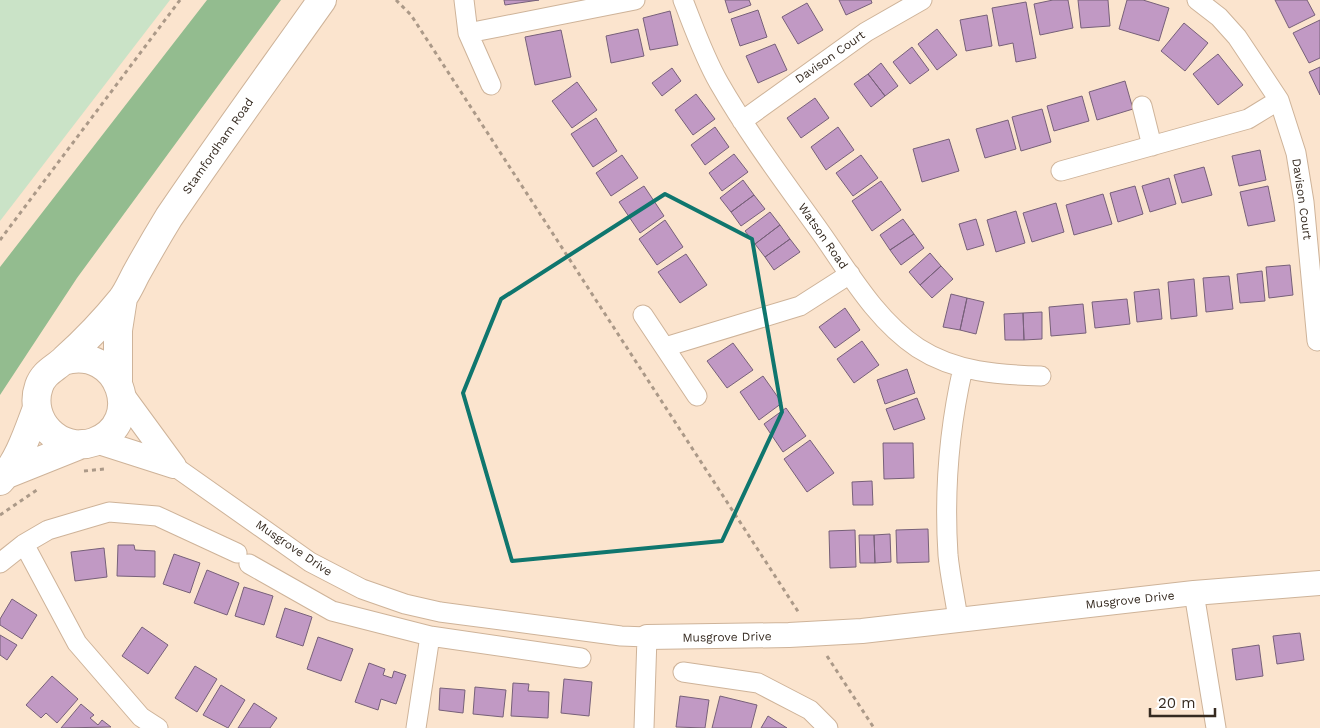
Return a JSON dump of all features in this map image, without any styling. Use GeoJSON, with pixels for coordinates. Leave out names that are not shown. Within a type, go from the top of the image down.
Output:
{"type":"FeatureCollection","features":[{"type":"Feature","properties":{"kind":"main road","name":"Stamfordham Road"},"geometry":{"type":"LineString","coordinates":[[4,478],[37,408],[37,394],[42,380],[51,369],[63,361],[123,298],[155,240],[188,190],[322,0]]}},
{"type":"Feature","properties":{"kind":"main road","name":"Stamfordham Road"},"geometry":{"type":"LineString","coordinates":[[4,478],[89,443],[108,433],[117,422],[122,409],[118,330],[123,298]]}},
{"type":"Feature","properties":{"kind":"main road"},"geometry":{"type":"LineString","coordinates":[[63,361],[77,358],[91,360],[104,366],[120,388]]}},
{"type":"Feature","properties":{"kind":"main road"},"geometry":{"type":"LineString","coordinates":[[37,408],[41,422],[56,437],[69,443],[89,443]]}},
{"type":"Feature","properties":{"kind":"street"},"geometry":{"type":"LineString","coordinates":[[464,0],[468,33],[491,85]]}},
{"type":"Feature","properties":{"kind":"street"},"geometry":{"type":"LineString","coordinates":[[468,33],[635,0]]}},
{"type":"Feature","properties":{"kind":"street","name":"Watson Road"},"geometry":{"type":"LineString","coordinates":[[683,0],[700,44],[718,82],[742,121],[850,274],[894,330],[919,349],[963,368],[982,373],[1041,376]]}},
{"type":"Feature","properties":{"kind":"street","name":"Davison Court"},"geometry":{"type":"LineString","coordinates":[[1197,0],[1219,17],[1237,37],[1279,100],[1296,153],[1304,202],[1317,341]]}},
{"type":"Feature","properties":{"kind":"street","name":"Davison Court"},"geometry":{"type":"LineString","coordinates":[[742,121],[821,62],[911,2]]}},
{"type":"Feature","properties":{"kind":"street"},"geometry":{"type":"LineString","coordinates":[[1061,171],[1248,120],[1279,100]]}},
{"type":"Feature","properties":{"kind":"street"},"geometry":{"type":"LineString","coordinates":[[1142,106],[1152,146]]}},
{"type":"Feature","properties":{"kind":"street"},"geometry":{"type":"LineString","coordinates":[[664,347],[800,306],[850,274]]}},
{"type":"Feature","properties":{"kind":"street"},"geometry":{"type":"LineString","coordinates":[[643,315],[697,396]]}},
{"type":"Feature","properties":{"kind":"street"},"geometry":{"type":"LineString","coordinates":[[958,620],[948,556],[947,490],[956,398],[963,368]]}},
{"type":"Feature","properties":{"kind":"street"},"geometry":{"type":"LineString","coordinates":[[120,388],[174,466]]}},
{"type":"Feature","properties":{"kind":"street"},"geometry":{"type":"LineString","coordinates":[[89,443],[174,466]]}},
{"type":"Feature","properties":{"kind":"street","name":"Musgrove Drive"},"geometry":{"type":"LineString","coordinates":[[174,466],[324,570],[384,597],[440,612],[621,636],[813,634],[870,631],[1194,593],[1320,583]]}},
{"type":"Feature","properties":{"kind":"street"},"geometry":{"type":"LineString","coordinates":[[0,563],[24,544],[48,530],[109,512],[157,516],[243,558],[332,612],[430,636],[581,658]]}},
{"type":"Feature","properties":{"kind":"street"},"geometry":{"type":"LineString","coordinates":[[24,544],[78,643],[137,722],[158,728]]}},
{"type":"Feature","properties":{"kind":"street"},"geometry":{"type":"LineString","coordinates":[[1194,593],[1216,728]]}},
{"type":"Feature","properties":{"kind":"street"},"geometry":{"type":"LineString","coordinates":[[416,728],[430,636]]}},
{"type":"Feature","properties":{"kind":"street"},"geometry":{"type":"LineString","coordinates":[[644,728],[647,637]]}},
{"type":"Feature","properties":{"kind":"street"},"geometry":{"type":"LineString","coordinates":[[683,672],[758,683],[810,710],[828,728]]}},
{"type":"Feature","properties":{"kind":"path"},"geometry":{"type":"LineString","coordinates":[[0,240],[180,0]]}},
{"type":"Feature","properties":{"kind":"path"},"geometry":{"type":"LineString","coordinates":[[396,0],[416,22],[874,728]]}},
{"type":"Feature","properties":{"kind":"path"},"geometry":{"type":"LineString","coordinates":[[82,472],[112,469]]}},
{"type":"Feature","properties":{"kind":"path"},"geometry":{"type":"LineString","coordinates":[[0,515],[40,489]]}},
{"type":"Feature","properties":{"kind":"highlighted area"},"geometry":{"type":"Polygon","coordinates":[[[665,194],[752,239],[782,412],[722,541],[512,561],[463,393],[501,299],[665,194]]]}},
{"type":"Feature","properties":{"kind":"green space"},"geometry":{"type":"Polygon","coordinates":[[[0,0],[170,0],[0,221],[0,0]]]}},
{"type":"Feature","properties":{"kind":"green space"},"geometry":{"type":"Polygon","coordinates":[[[207,0],[281,0],[77,278],[0,395],[0,267],[207,0]]]}},
{"type":"Feature","properties":{"kind":"building"},"geometry":{"type":"Polygon","coordinates":[[[504,0],[539,0],[505,5],[504,0]]]}},
{"type":"Feature","properties":{"kind":"building"},"geometry":{"type":"Polygon","coordinates":[[[725,0],[749,0],[751,5],[729,13],[725,0]]]}},
{"type":"Feature","properties":{"kind":"building"},"geometry":{"type":"Polygon","coordinates":[[[839,0],[871,0],[872,3],[846,15],[839,0]]]}},
{"type":"Feature","properties":{"kind":"building"},"geometry":{"type":"Polygon","coordinates":[[[1053,0],[1068,0],[1073,28],[1040,35],[1034,4],[1053,0]]]}},
{"type":"Feature","properties":{"kind":"building"},"geometry":{"type":"Polygon","coordinates":[[[1078,0],[1108,0],[1110,26],[1081,28],[1078,0]]]}},
{"type":"Feature","properties":{"kind":"building"},"geometry":{"type":"Polygon","coordinates":[[[1127,0],[1143,0],[1169,8],[1159,41],[1119,29],[1127,0]]]}},
{"type":"Feature","properties":{"kind":"building"},"geometry":{"type":"Polygon","coordinates":[[[1275,0],[1307,0],[1315,15],[1289,28],[1275,0]]]}},
{"type":"Feature","properties":{"kind":"building"},"geometry":{"type":"Polygon","coordinates":[[[1026,2],[1036,58],[1016,62],[1013,43],[999,46],[992,8],[1026,2]]]}},
{"type":"Feature","properties":{"kind":"building"},"geometry":{"type":"Polygon","coordinates":[[[807,3],[823,30],[798,44],[782,17],[807,3]]]}},
{"type":"Feature","properties":{"kind":"building"},"geometry":{"type":"Polygon","coordinates":[[[758,10],[767,37],[740,46],[731,19],[758,10]]]}},
{"type":"Feature","properties":{"kind":"building"},"geometry":{"type":"Polygon","coordinates":[[[670,11],[678,45],[650,50],[643,18],[670,11]]]}},
{"type":"Feature","properties":{"kind":"building"},"geometry":{"type":"Polygon","coordinates":[[[987,15],[992,46],[966,51],[960,20],[987,15]]]}},
{"type":"Feature","properties":{"kind":"building"},"geometry":{"type":"Polygon","coordinates":[[[1320,20],[1320,58],[1309,63],[1293,33],[1320,20]]]}},
{"type":"Feature","properties":{"kind":"building"},"geometry":{"type":"Polygon","coordinates":[[[1184,23],[1208,43],[1185,71],[1161,51],[1184,23]]]}},
{"type":"Feature","properties":{"kind":"building"},"geometry":{"type":"Polygon","coordinates":[[[638,29],[644,56],[611,63],[606,36],[638,29]]]}},
{"type":"Feature","properties":{"kind":"building"},"geometry":{"type":"Polygon","coordinates":[[[937,29],[957,55],[937,70],[918,44],[937,29]]]}},
{"type":"Feature","properties":{"kind":"building"},"geometry":{"type":"Polygon","coordinates":[[[561,30],[571,77],[535,85],[525,37],[561,30]]]}},
{"type":"Feature","properties":{"kind":"building"},"geometry":{"type":"Polygon","coordinates":[[[775,44],[787,70],[758,83],[746,56],[775,44]]]}},
{"type":"Feature","properties":{"kind":"building"},"geometry":{"type":"Polygon","coordinates":[[[912,47],[929,70],[910,84],[893,62],[912,47]]]}},
{"type":"Feature","properties":{"kind":"building"},"geometry":{"type":"Polygon","coordinates":[[[1218,54],[1243,85],[1218,105],[1193,74],[1218,54]]]}},
{"type":"Feature","properties":{"kind":"building"},"geometry":{"type":"Polygon","coordinates":[[[881,63],[898,86],[885,96],[868,74],[881,63]]]}},
{"type":"Feature","properties":{"kind":"building"},"geometry":{"type":"Polygon","coordinates":[[[1320,67],[1320,95],[1309,72],[1320,67]]]}},
{"type":"Feature","properties":{"kind":"building"},"geometry":{"type":"Polygon","coordinates":[[[672,68],[681,81],[662,96],[652,83],[672,68]]]}},
{"type":"Feature","properties":{"kind":"building"},"geometry":{"type":"Polygon","coordinates":[[[868,74],[885,96],[871,107],[854,84],[868,74]]]}},
{"type":"Feature","properties":{"kind":"building"},"geometry":{"type":"Polygon","coordinates":[[[1125,81],[1133,109],[1097,120],[1089,92],[1125,81]]]}},
{"type":"Feature","properties":{"kind":"building"},"geometry":{"type":"Polygon","coordinates":[[[577,82],[597,110],[572,128],[552,101],[577,82]]]}},
{"type":"Feature","properties":{"kind":"building"},"geometry":{"type":"Polygon","coordinates":[[[696,94],[715,119],[693,135],[675,110],[696,94]]]}},
{"type":"Feature","properties":{"kind":"building"},"geometry":{"type":"Polygon","coordinates":[[[1082,96],[1089,121],[1054,131],[1047,106],[1082,96]]]}},
{"type":"Feature","properties":{"kind":"building"},"geometry":{"type":"Polygon","coordinates":[[[815,98],[829,118],[801,138],[787,118],[815,98]]]}},
{"type":"Feature","properties":{"kind":"building"},"geometry":{"type":"Polygon","coordinates":[[[1042,109],[1051,142],[1021,151],[1012,117],[1042,109]]]}},
{"type":"Feature","properties":{"kind":"building"},"geometry":{"type":"Polygon","coordinates":[[[596,118],[617,151],[593,167],[571,134],[596,118]]]}},
{"type":"Feature","properties":{"kind":"building"},"geometry":{"type":"Polygon","coordinates":[[[1008,120],[1016,149],[985,158],[976,129],[1008,120]]]}},
{"type":"Feature","properties":{"kind":"building"},"geometry":{"type":"Polygon","coordinates":[[[715,127],[729,147],[705,165],[691,145],[715,127]]]}},
{"type":"Feature","properties":{"kind":"building"},"geometry":{"type":"Polygon","coordinates":[[[838,127],[854,150],[826,170],[811,147],[838,127]]]}},
{"type":"Feature","properties":{"kind":"building"},"geometry":{"type":"Polygon","coordinates":[[[949,139],[959,171],[922,182],[913,149],[949,139]]]}},
{"type":"Feature","properties":{"kind":"building"},"geometry":{"type":"Polygon","coordinates":[[[1260,150],[1266,180],[1239,186],[1232,156],[1260,150]]]}},
{"type":"Feature","properties":{"kind":"building"},"geometry":{"type":"Polygon","coordinates":[[[734,154],[748,172],[722,191],[709,173],[734,154]]]}},
{"type":"Feature","properties":{"kind":"building"},"geometry":{"type":"Polygon","coordinates":[[[622,155],[638,178],[611,196],[596,173],[622,155]]]}},
{"type":"Feature","properties":{"kind":"building"},"geometry":{"type":"Polygon","coordinates":[[[861,155],[878,178],[853,196],[836,173],[861,155]]]}},
{"type":"Feature","properties":{"kind":"building"},"geometry":{"type":"Polygon","coordinates":[[[1204,167],[1212,195],[1182,203],[1174,175],[1204,167]]]}},
{"type":"Feature","properties":{"kind":"building"},"geometry":{"type":"Polygon","coordinates":[[[1169,178],[1176,204],[1150,212],[1142,186],[1169,178]]]}},
{"type":"Feature","properties":{"kind":"building"},"geometry":{"type":"Polygon","coordinates":[[[743,180],[754,195],[731,212],[720,198],[743,180]]]}},
{"type":"Feature","properties":{"kind":"building"},"geometry":{"type":"Polygon","coordinates":[[[881,181],[901,210],[872,231],[852,201],[881,181]]]}},
{"type":"Feature","properties":{"kind":"building"},"geometry":{"type":"Polygon","coordinates":[[[644,186],[664,216],[640,233],[619,202],[644,186]]]}},
{"type":"Feature","properties":{"kind":"building"},"geometry":{"type":"Polygon","coordinates":[[[1135,186],[1143,214],[1118,222],[1110,193],[1135,186]]]}},
{"type":"Feature","properties":{"kind":"building"},"geometry":{"type":"Polygon","coordinates":[[[1268,186],[1275,221],[1248,226],[1240,192],[1268,186]]]}},
{"type":"Feature","properties":{"kind":"building"},"geometry":{"type":"Polygon","coordinates":[[[1103,194],[1112,224],[1074,235],[1066,205],[1103,194]]]}},
{"type":"Feature","properties":{"kind":"building"},"geometry":{"type":"Polygon","coordinates":[[[754,195],[765,209],[741,226],[731,212],[754,195]]]}},
{"type":"Feature","properties":{"kind":"building"},"geometry":{"type":"Polygon","coordinates":[[[1056,203],[1064,232],[1032,242],[1023,213],[1056,203]]]}},
{"type":"Feature","properties":{"kind":"building"},"geometry":{"type":"Polygon","coordinates":[[[1016,211],[1025,243],[996,252],[987,220],[1016,211]]]}},
{"type":"Feature","properties":{"kind":"building"},"geometry":{"type":"Polygon","coordinates":[[[770,212],[780,225],[755,244],[745,231],[770,212]]]}},
{"type":"Feature","properties":{"kind":"building"},"geometry":{"type":"Polygon","coordinates":[[[903,219],[914,234],[890,250],[880,235],[903,219]]]}},
{"type":"Feature","properties":{"kind":"building"},"geometry":{"type":"Polygon","coordinates":[[[976,219],[984,245],[967,250],[959,224],[976,219]]]}},
{"type":"Feature","properties":{"kind":"building"},"geometry":{"type":"Polygon","coordinates":[[[665,220],[683,247],[657,265],[639,239],[665,220]]]}},
{"type":"Feature","properties":{"kind":"building"},"geometry":{"type":"Polygon","coordinates":[[[780,225],[790,239],[765,257],[755,244],[780,225]]]}},
{"type":"Feature","properties":{"kind":"building"},"geometry":{"type":"Polygon","coordinates":[[[914,234],[924,248],[901,265],[890,250],[914,234]]]}},
{"type":"Feature","properties":{"kind":"building"},"geometry":{"type":"Polygon","coordinates":[[[790,239],[800,252],[774,270],[765,257],[790,239]]]}},
{"type":"Feature","properties":{"kind":"building"},"geometry":{"type":"Polygon","coordinates":[[[930,253],[941,266],[920,285],[909,272],[930,253]]]}},
{"type":"Feature","properties":{"kind":"building"},"geometry":{"type":"Polygon","coordinates":[[[686,254],[707,285],[680,303],[658,272],[686,254]]]}},
{"type":"Feature","properties":{"kind":"building"},"geometry":{"type":"Polygon","coordinates":[[[1290,265],[1293,295],[1269,298],[1266,267],[1290,265]]]}},
{"type":"Feature","properties":{"kind":"building"},"geometry":{"type":"Polygon","coordinates":[[[941,266],[953,279],[932,298],[920,285],[941,266]]]}},
{"type":"Feature","properties":{"kind":"building"},"geometry":{"type":"Polygon","coordinates":[[[1262,271],[1265,301],[1240,303],[1237,274],[1262,271]]]}},
{"type":"Feature","properties":{"kind":"building"},"geometry":{"type":"Polygon","coordinates":[[[1229,276],[1233,309],[1206,312],[1203,278],[1229,276]]]}},
{"type":"Feature","properties":{"kind":"building"},"geometry":{"type":"Polygon","coordinates":[[[1194,279],[1197,316],[1171,319],[1168,282],[1194,279]]]}},
{"type":"Feature","properties":{"kind":"building"},"geometry":{"type":"Polygon","coordinates":[[[1159,289],[1162,319],[1137,322],[1134,292],[1159,289]]]}},
{"type":"Feature","properties":{"kind":"building"},"geometry":{"type":"Polygon","coordinates":[[[951,294],[967,298],[960,330],[943,327],[951,294]]]}},
{"type":"Feature","properties":{"kind":"building"},"geometry":{"type":"Polygon","coordinates":[[[967,298],[984,302],[976,334],[960,330],[967,298]]]}},
{"type":"Feature","properties":{"kind":"building"},"geometry":{"type":"Polygon","coordinates":[[[1127,299],[1130,324],[1095,328],[1092,302],[1127,299]]]}},
{"type":"Feature","properties":{"kind":"building"},"geometry":{"type":"Polygon","coordinates":[[[1083,304],[1086,333],[1051,336],[1049,307],[1083,304]]]}},
{"type":"Feature","properties":{"kind":"building"},"geometry":{"type":"Polygon","coordinates":[[[845,308],[860,330],[835,348],[819,327],[845,308]]]}},
{"type":"Feature","properties":{"kind":"building"},"geometry":{"type":"Polygon","coordinates":[[[1042,312],[1042,339],[1024,340],[1023,313],[1042,312]]]}},
{"type":"Feature","properties":{"kind":"building"},"geometry":{"type":"Polygon","coordinates":[[[1023,313],[1024,340],[1005,340],[1004,314],[1023,313]]]}},
{"type":"Feature","properties":{"kind":"building"},"geometry":{"type":"Polygon","coordinates":[[[862,341],[879,365],[854,383],[837,359],[862,341]]]}},
{"type":"Feature","properties":{"kind":"building"},"geometry":{"type":"Polygon","coordinates":[[[733,343],[753,370],[727,388],[707,361],[733,343]]]}},
{"type":"Feature","properties":{"kind":"building"},"geometry":{"type":"Polygon","coordinates":[[[907,369],[915,393],[885,404],[877,380],[907,369]]]}},
{"type":"Feature","properties":{"kind":"building"},"geometry":{"type":"Polygon","coordinates":[[[763,376],[782,403],[759,420],[740,392],[763,376]]]}},
{"type":"Feature","properties":{"kind":"building"},"geometry":{"type":"Polygon","coordinates":[[[917,398],[925,419],[894,430],[886,409],[917,398]]]}},
{"type":"Feature","properties":{"kind":"building"},"geometry":{"type":"Polygon","coordinates":[[[786,408],[806,436],[783,452],[764,424],[786,408]]]}},
{"type":"Feature","properties":{"kind":"building"},"geometry":{"type":"Polygon","coordinates":[[[810,440],[834,473],[807,492],[784,459],[810,440]]]}},
{"type":"Feature","properties":{"kind":"building"},"geometry":{"type":"Polygon","coordinates":[[[883,443],[913,443],[914,478],[884,479],[883,443]]]}},
{"type":"Feature","properties":{"kind":"building"},"geometry":{"type":"Polygon","coordinates":[[[872,481],[873,505],[853,505],[852,482],[872,481]]]}},
{"type":"Feature","properties":{"kind":"building"},"geometry":{"type":"Polygon","coordinates":[[[928,529],[929,562],[897,563],[896,530],[928,529]]]}},
{"type":"Feature","properties":{"kind":"building"},"geometry":{"type":"Polygon","coordinates":[[[855,530],[856,567],[830,568],[829,531],[855,530]]]}},
{"type":"Feature","properties":{"kind":"building"},"geometry":{"type":"Polygon","coordinates":[[[890,534],[891,562],[875,563],[874,535],[890,534]]]}},
{"type":"Feature","properties":{"kind":"building"},"geometry":{"type":"Polygon","coordinates":[[[859,535],[874,535],[875,563],[860,563],[859,535]]]}},
{"type":"Feature","properties":{"kind":"building"},"geometry":{"type":"Polygon","coordinates":[[[118,545],[134,545],[135,550],[155,551],[155,577],[117,576],[118,545]]]}},
{"type":"Feature","properties":{"kind":"building"},"geometry":{"type":"Polygon","coordinates":[[[104,548],[107,577],[75,581],[71,552],[104,548]]]}},
{"type":"Feature","properties":{"kind":"building"},"geometry":{"type":"Polygon","coordinates":[[[174,554],[200,563],[190,593],[163,584],[174,554]]]}},
{"type":"Feature","properties":{"kind":"building"},"geometry":{"type":"Polygon","coordinates":[[[207,570],[239,583],[227,615],[194,603],[207,570]]]}},
{"type":"Feature","properties":{"kind":"building"},"geometry":{"type":"Polygon","coordinates":[[[244,587],[273,596],[264,625],[235,616],[244,587]]]}},
{"type":"Feature","properties":{"kind":"building"},"geometry":{"type":"Polygon","coordinates":[[[12,599],[37,615],[22,639],[0,625],[0,619],[12,599]]]}},
{"type":"Feature","properties":{"kind":"building"},"geometry":{"type":"Polygon","coordinates":[[[285,608],[312,617],[303,646],[276,637],[285,608]]]}},
{"type":"Feature","properties":{"kind":"building"},"geometry":{"type":"Polygon","coordinates":[[[142,627],[168,645],[148,674],[122,656],[142,627]]]}},
{"type":"Feature","properties":{"kind":"building"},"geometry":{"type":"Polygon","coordinates":[[[1300,633],[1304,660],[1277,664],[1273,636],[1300,633]]]}},
{"type":"Feature","properties":{"kind":"building"},"geometry":{"type":"Polygon","coordinates":[[[0,635],[17,645],[7,660],[0,655],[0,635]]]}},
{"type":"Feature","properties":{"kind":"building"},"geometry":{"type":"Polygon","coordinates":[[[318,637],[353,649],[341,681],[307,669],[318,637]]]}},
{"type":"Feature","properties":{"kind":"building"},"geometry":{"type":"Polygon","coordinates":[[[1259,645],[1263,676],[1236,680],[1232,649],[1259,645]]]}},
{"type":"Feature","properties":{"kind":"building"},"geometry":{"type":"Polygon","coordinates":[[[369,663],[385,669],[383,675],[392,678],[394,671],[406,675],[396,704],[381,699],[378,710],[355,702],[369,663]]]}},
{"type":"Feature","properties":{"kind":"building"},"geometry":{"type":"Polygon","coordinates":[[[195,666],[217,679],[197,712],[175,698],[195,666]]]}},
{"type":"Feature","properties":{"kind":"building"},"geometry":{"type":"Polygon","coordinates":[[[52,676],[78,699],[57,723],[46,713],[41,718],[26,705],[52,676]]]}},
{"type":"Feature","properties":{"kind":"building"},"geometry":{"type":"Polygon","coordinates":[[[564,679],[592,682],[589,716],[561,713],[564,679]]]}},
{"type":"Feature","properties":{"kind":"building"},"geometry":{"type":"Polygon","coordinates":[[[513,683],[529,684],[528,691],[549,692],[548,718],[511,716],[513,683]]]}},
{"type":"Feature","properties":{"kind":"building"},"geometry":{"type":"Polygon","coordinates":[[[221,685],[245,700],[228,728],[203,715],[221,685]]]}},
{"type":"Feature","properties":{"kind":"building"},"geometry":{"type":"Polygon","coordinates":[[[475,687],[506,690],[503,717],[473,714],[475,687]]]}},
{"type":"Feature","properties":{"kind":"building"},"geometry":{"type":"Polygon","coordinates":[[[440,688],[465,690],[463,713],[439,710],[440,688]]]}},
{"type":"Feature","properties":{"kind":"building"},"geometry":{"type":"Polygon","coordinates":[[[680,696],[709,700],[705,728],[676,727],[680,696]]]}},
{"type":"Feature","properties":{"kind":"building"},"geometry":{"type":"Polygon","coordinates":[[[720,696],[757,705],[751,728],[712,728],[720,696]]]}},
{"type":"Feature","properties":{"kind":"building"},"geometry":{"type":"Polygon","coordinates":[[[254,703],[277,718],[270,728],[238,728],[254,703]]]}},
{"type":"Feature","properties":{"kind":"building"},"geometry":{"type":"Polygon","coordinates":[[[81,704],[94,715],[90,718],[98,725],[102,720],[111,727],[61,728],[81,704]]]}},
{"type":"Feature","properties":{"kind":"building"},"geometry":{"type":"Polygon","coordinates":[[[768,716],[787,728],[761,728],[768,716]]]}}]}
